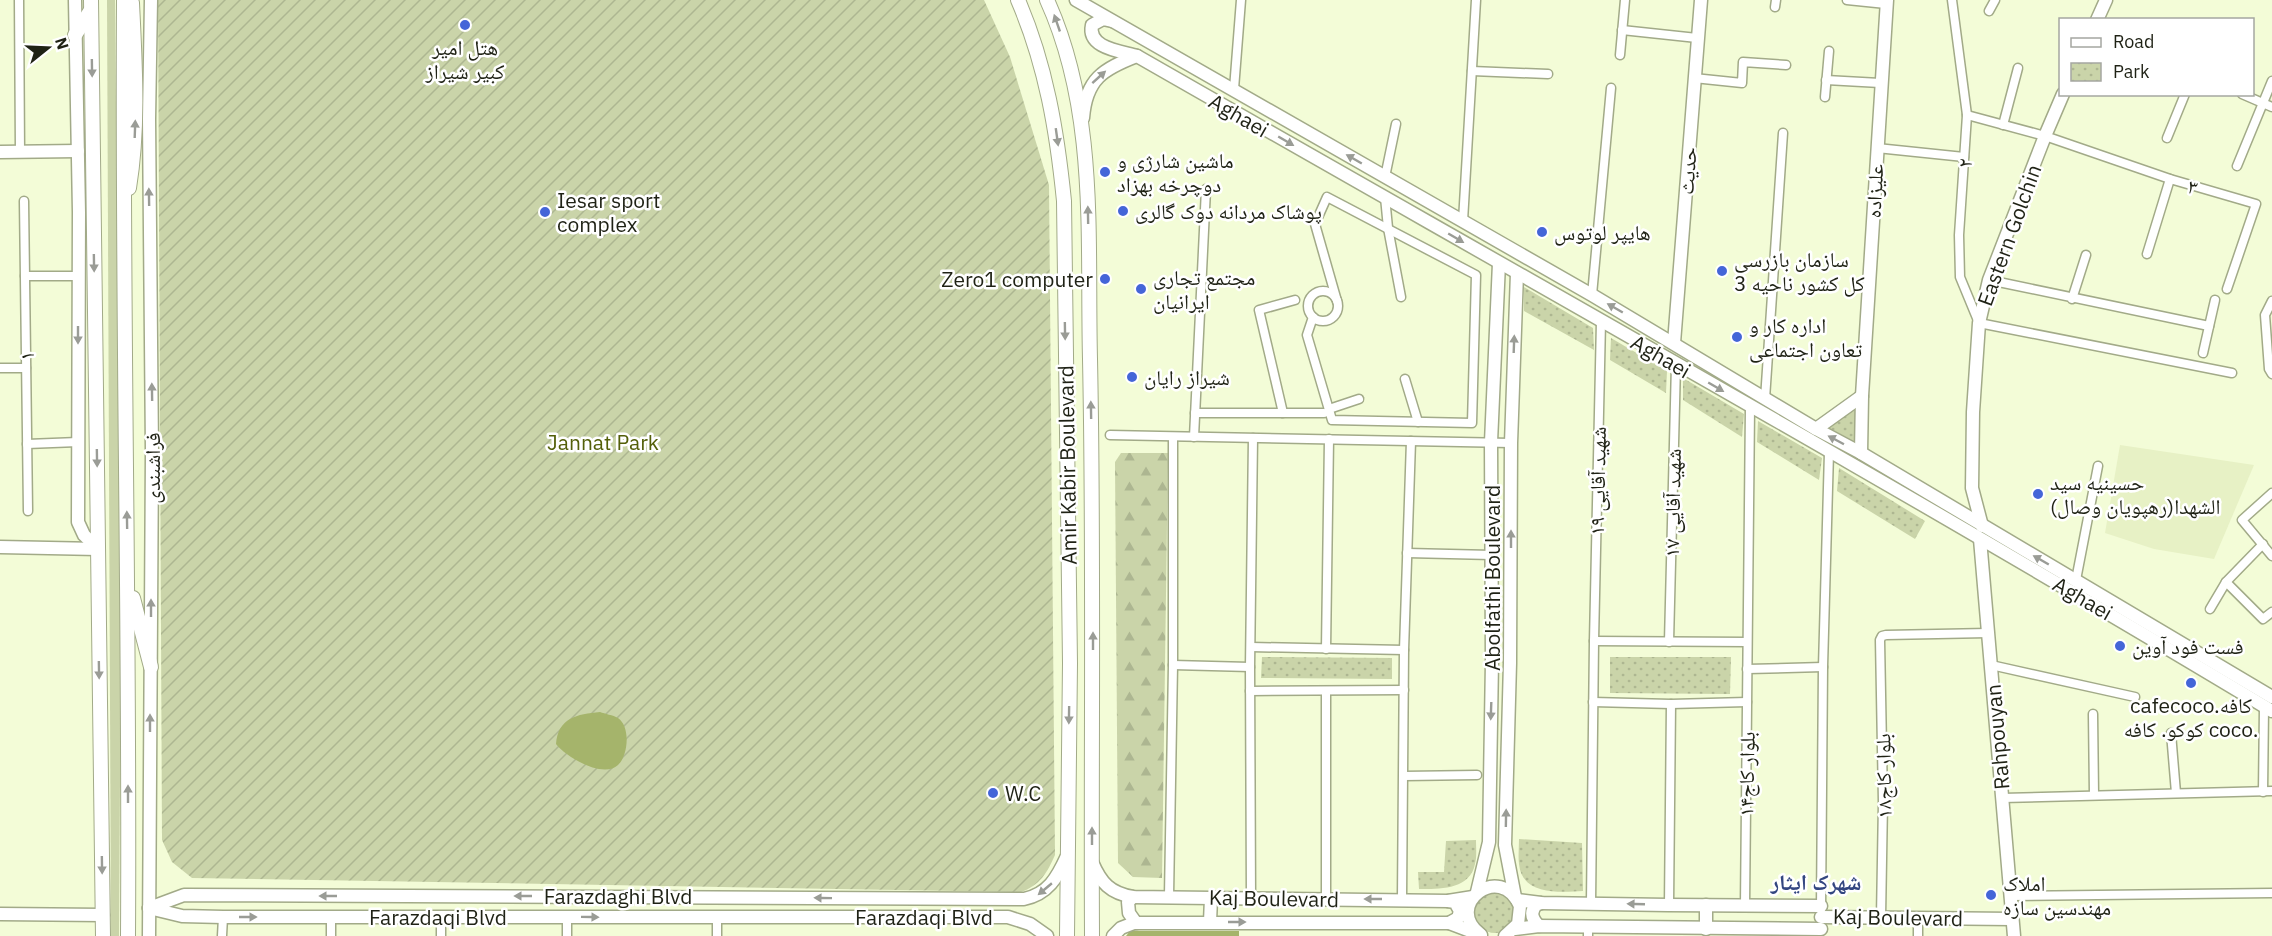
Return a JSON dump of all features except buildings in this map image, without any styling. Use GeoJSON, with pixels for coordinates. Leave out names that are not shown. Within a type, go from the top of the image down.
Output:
{"type":"FeatureCollection","features":[{"type":"Feature","properties":{"kind":"main road"},"geometry":{"type":"LineString","coordinates":[[75,0],[78,151],[78,522],[84,535],[98,549]]}},
{"type":"Feature","properties":{"kind":"main road"},"geometry":{"type":"LineString","coordinates":[[123,228],[124,0]]}},
{"type":"Feature","properties":{"kind":"main road"},"geometry":{"type":"LineString","coordinates":[[123,228],[134,160],[136,107],[132,0]]}},
{"type":"Feature","properties":{"kind":"main road","name":"فراشبندی"},"geometry":{"type":"LineString","coordinates":[[149,936],[152,452],[149,119],[151,0]]}},
{"type":"Feature","properties":{"kind":"main road","name":"Amir Kabir Boulevard"},"geometry":{"type":"LineString","coordinates":[[1018,0],[1030,28],[1048,88],[1058,137],[1064,201],[1070,663],[1067,936]]}},
{"type":"Feature","properties":{"kind":"main road","name":"Amir Kabir Boulevard"},"geometry":{"type":"LineString","coordinates":[[1047,0],[1056,20],[1074,79],[1082,131],[1088,205],[1092,468],[1092,936]]}},
{"type":"Feature","properties":{"kind":"main road","name":"Aghaei"},"geometry":{"type":"LineString","coordinates":[[1076,0],[1593,295],[1765,399],[1861,453],[1952,509],[1981,533],[2188,654]]}},
{"type":"Feature","properties":{"kind":"main road","name":"حدیث"},"geometry":{"type":"LineString","coordinates":[[1674,343],[1701,0]]}},
{"type":"Feature","properties":{"kind":"main road"},"geometry":{"type":"LineString","coordinates":[[2098,18],[2106,0]]}},
{"type":"Feature","properties":{"kind":"main road","name":"علیزاده"},"geometry":{"type":"LineString","coordinates":[[1861,453],[1862,396],[1886,2]]}},
{"type":"Feature","properties":{"kind":"main road"},"geometry":{"type":"LineString","coordinates":[[75,35],[91,5]]}},
{"type":"Feature","properties":{"kind":"main road"},"geometry":{"type":"LineString","coordinates":[[91,5],[103,936]]}},
{"type":"Feature","properties":{"kind":"main road","name":"Aghaei"},"geometry":{"type":"LineString","coordinates":[[1113,21],[1103,19],[1092,25],[1093,39],[1098,44],[1137,56],[1829,452],[1981,533],[2076,580],[2269,705]]}},
{"type":"Feature","properties":{"kind":"main road"},"geometry":{"type":"LineString","coordinates":[[1082,131],[1084,101],[1091,84],[1113,66],[1137,56]]}},
{"type":"Feature","properties":{"kind":"main road","name":"Eastern Golchin"},"geometry":{"type":"LineString","coordinates":[[1981,533],[1972,488],[1973,412],[1979,323],[1989,280],[2045,136],[2063,96]]}},
{"type":"Feature","properties":{"kind":"main road"},"geometry":{"type":"LineString","coordinates":[[0,152],[78,151]]}},
{"type":"Feature","properties":{"kind":"main road","name":"فراشبندی"},"geometry":{"type":"LineString","coordinates":[[123,228],[128,579],[128,936]]}},
{"type":"Feature","properties":{"kind":"main road","name":"Abolfathi Boulevard"},"geometry":{"type":"LineString","coordinates":[[1482,935],[1471,925],[1468,918],[1470,903],[1475,894],[1489,842],[1492,661],[1491,442],[1499,263]]}},
{"type":"Feature","properties":{"kind":"main road","name":"Abolfathi Boulevard"},"geometry":{"type":"LineString","coordinates":[[1510,934],[1520,912],[1505,845],[1510,663],[1511,443],[1517,273]]}},
{"type":"Feature","properties":{"kind":"main road"},"geometry":{"type":"LineString","coordinates":[[1816,429],[1862,396]]}},
{"type":"Feature","properties":{"kind":"main road"},"geometry":{"type":"LineString","coordinates":[[1068,467],[1092,468]]}},
{"type":"Feature","properties":{"kind":"main road"},"geometry":{"type":"LineString","coordinates":[[1952,509],[1963,505],[1972,488]]}},
{"type":"Feature","properties":{"kind":"main road","name":"Rahpouyan"},"geometry":{"type":"LineString","coordinates":[[1981,533],[1990,665],[2014,936]]}},
{"type":"Feature","properties":{"kind":"main road"},"geometry":{"type":"LineString","coordinates":[[0,548],[98,549]]}},
{"type":"Feature","properties":{"kind":"main road"},"geometry":{"type":"LineString","coordinates":[[128,579],[151,667]]}},
{"type":"Feature","properties":{"kind":"main road"},"geometry":{"type":"LineString","coordinates":[[1492,661],[1510,663]]}},
{"type":"Feature","properties":{"kind":"main road"},"geometry":{"type":"LineString","coordinates":[[1489,842],[1490,854],[1495,857],[1502,855],[1505,845]]}},
{"type":"Feature","properties":{"kind":"main road","name":"Farazdaghi Blvd"},"geometry":{"type":"LineString","coordinates":[[149,908],[184,895],[1007,900],[1035,897],[1045,891],[1056,879],[1067,855]]}},
{"type":"Feature","properties":{"kind":"main road","name":"Kaj Boulevard"},"geometry":{"type":"LineString","coordinates":[[1092,860],[1096,872],[1110,888],[1119,895],[1133,897],[1448,901],[1475,894],[1484,888],[1501,887],[1516,898],[1541,903],[1745,906],[1821,922]]}},
{"type":"Feature","properties":{"kind":"main road"},"geometry":{"type":"LineString","coordinates":[[182,916],[184,895]]}},
{"type":"Feature","properties":{"kind":"main road"},"geometry":{"type":"LineString","coordinates":[[1133,897],[1128,902],[1128,908],[1136,923]]}},
{"type":"Feature","properties":{"kind":"main road"},"geometry":{"type":"LineString","coordinates":[[1210,922],[1211,898]]}},
{"type":"Feature","properties":{"kind":"main road"},"geometry":{"type":"LineString","coordinates":[[1007,900],[1016,901],[1019,907],[1016,914],[1008,917]]}},
{"type":"Feature","properties":{"kind":"main road"},"geometry":{"type":"LineString","coordinates":[[1448,901],[1455,902],[1460,911],[1458,918],[1449,923]]}},
{"type":"Feature","properties":{"kind":"main road"},"geometry":{"type":"LineString","coordinates":[[1539,926],[1533,919],[1533,911],[1536,905],[1541,903]]}},
{"type":"Feature","properties":{"kind":"main road"},"geometry":{"type":"LineString","coordinates":[[1706,905],[1706,929]]}},
{"type":"Feature","properties":{"kind":"main road","name":"Farazdaqi Blvd"},"geometry":{"type":"LineString","coordinates":[[149,908],[182,916],[223,917],[1008,917],[1030,924],[1047,936]]}},
{"type":"Feature","properties":{"kind":"main road"},"geometry":{"type":"LineString","coordinates":[[0,914],[103,915]]}},
{"type":"Feature","properties":{"kind":"main road","name":"Kaj Boulevard"},"geometry":{"type":"LineString","coordinates":[[1510,934],[1539,926],[1588,932],[1667,932],[1706,929],[1745,932],[1881,916],[2012,919]]}},
{"type":"Feature","properties":{"kind":"main road","name":"Kaj Boulevard"},"geometry":{"type":"LineString","coordinates":[[1113,936],[1121,928],[1136,923],[1210,922],[1449,923],[1482,935]]}},
{"type":"Feature","properties":{"kind":"street"},"geometry":{"type":"LineString","coordinates":[[19,0],[20,152]]}},
{"type":"Feature","properties":{"kind":"street"},"geometry":{"type":"LineString","coordinates":[[1234,89],[1240,0]]}},
{"type":"Feature","properties":{"kind":"street"},"geometry":{"type":"LineString","coordinates":[[1463,221],[1476,0]]}},
{"type":"Feature","properties":{"kind":"street"},"geometry":{"type":"LineString","coordinates":[[1620,55],[1625,0]]}},
{"type":"Feature","properties":{"kind":"street"},"geometry":{"type":"LineString","coordinates":[[1847,0],[1886,2]]}},
{"type":"Feature","properties":{"kind":"street","name":"۲"},"geometry":{"type":"LineString","coordinates":[[1952,0],[1967,115],[1959,235],[1960,277],[1979,323]]}},
{"type":"Feature","properties":{"kind":"street"},"geometry":{"type":"LineString","coordinates":[[1989,11],[1995,0]]}},
{"type":"Feature","properties":{"kind":"street"},"geometry":{"type":"LineString","coordinates":[[1622,30],[1697,38]]}},
{"type":"Feature","properties":{"kind":"street"},"geometry":{"type":"LineString","coordinates":[[1825,97],[1829,51]]}},
{"type":"Feature","properties":{"kind":"street"},"geometry":{"type":"LineString","coordinates":[[1694,78],[1742,83],[1743,62],[1786,65]]}},
{"type":"Feature","properties":{"kind":"street"},"geometry":{"type":"LineString","coordinates":[[2003,125],[2018,68]]}},
{"type":"Feature","properties":{"kind":"street"},"geometry":{"type":"LineString","coordinates":[[1472,70],[1548,74]]}},
{"type":"Feature","properties":{"kind":"street"},"geometry":{"type":"LineString","coordinates":[[1826,80],[1881,83]]}},
{"type":"Feature","properties":{"kind":"street"},"geometry":{"type":"LineString","coordinates":[[2237,166],[2272,81]]}},
{"type":"Feature","properties":{"kind":"street"},"geometry":{"type":"LineString","coordinates":[[1593,295],[1611,88]]}},
{"type":"Feature","properties":{"kind":"street"},"geometry":{"type":"LineString","coordinates":[[2167,138],[2184,96]]}},
{"type":"Feature","properties":{"kind":"street"},"geometry":{"type":"LineString","coordinates":[[2247,96],[2272,107]]}},
{"type":"Feature","properties":{"kind":"street","name":"۳"},"geometry":{"type":"LineString","coordinates":[[1967,115],[2045,136],[2170,179],[2256,204],[2227,289]]}},
{"type":"Feature","properties":{"kind":"street"},"geometry":{"type":"LineString","coordinates":[[1385,177],[1396,124]]}},
{"type":"Feature","properties":{"kind":"street"},"geometry":{"type":"LineString","coordinates":[[1765,399],[1782,133]]}},
{"type":"Feature","properties":{"kind":"street"},"geometry":{"type":"LineString","coordinates":[[1877,148],[1964,157]]}},
{"type":"Feature","properties":{"kind":"street"},"geometry":{"type":"LineString","coordinates":[[2147,255],[2170,179]]}},
{"type":"Feature","properties":{"kind":"street"},"geometry":{"type":"LineString","coordinates":[[1194,437],[1206,189]]}},
{"type":"Feature","properties":{"kind":"street"},"geometry":{"type":"LineString","coordinates":[[1313,317],[1307,335],[1326,411],[1332,420],[1472,423],[1476,275],[1327,196],[1315,224],[1337,301],[1338,309],[1328,320],[1320,321],[1309,311],[1308,303],[1318,291],[1333,294],[1337,301]]}},
{"type":"Feature","properties":{"kind":"street"},"geometry":{"type":"LineString","coordinates":[[1385,197],[1388,228],[1401,297]]}},
{"type":"Feature","properties":{"kind":"street","name":"۱"},"geometry":{"type":"LineString","coordinates":[[24,201],[28,511]]}},
{"type":"Feature","properties":{"kind":"street"},"geometry":{"type":"LineString","coordinates":[[2072,299],[2086,255]]}},
{"type":"Feature","properties":{"kind":"street"},"geometry":{"type":"LineString","coordinates":[[25,276],[78,276]]}},
{"type":"Feature","properties":{"kind":"street"},"geometry":{"type":"LineString","coordinates":[[1989,280],[2209,326]]}},
{"type":"Feature","properties":{"kind":"street"},"geometry":{"type":"LineString","coordinates":[[1283,413],[1259,310],[1295,300]]}},
{"type":"Feature","properties":{"kind":"street"},"geometry":{"type":"LineString","coordinates":[[2203,353],[2215,300]]}},
{"type":"Feature","properties":{"kind":"street"},"geometry":{"type":"LineString","coordinates":[[2272,301],[2269,317],[2269,369],[2272,374]]}},
{"type":"Feature","properties":{"kind":"street","name":"شهید آقایی ۱۹"},"geometry":{"type":"LineString","coordinates":[[1591,903],[1601,321]]}},
{"type":"Feature","properties":{"kind":"street"},"geometry":{"type":"LineString","coordinates":[[1979,323],[2232,373]]}},
{"type":"Feature","properties":{"kind":"street","name":"شهید آقایی ۱۷"},"geometry":{"type":"LineString","coordinates":[[1669,642],[1676,364]]}},
{"type":"Feature","properties":{"kind":"street"},"geometry":{"type":"LineString","coordinates":[[0,368],[26,368]]}},
{"type":"Feature","properties":{"kind":"street"},"geometry":{"type":"LineString","coordinates":[[1405,379],[1418,422]]}},
{"type":"Feature","properties":{"kind":"street"},"geometry":{"type":"LineString","coordinates":[[1195,413],[1326,411],[1359,399]]}},
{"type":"Feature","properties":{"kind":"street","name":"بلوار کاج۱۴"},"geometry":{"type":"LineString","coordinates":[[1745,906],[1750,407]]}},
{"type":"Feature","properties":{"kind":"street"},"geometry":{"type":"LineString","coordinates":[[1110,435],[1511,443]]}},
{"type":"Feature","properties":{"kind":"street"},"geometry":{"type":"LineString","coordinates":[[1169,896],[1173,664],[1173,437]]}},
{"type":"Feature","properties":{"kind":"street"},"geometry":{"type":"LineString","coordinates":[[1251,897],[1250,667],[1253,438]]}},
{"type":"Feature","properties":{"kind":"street"},"geometry":{"type":"LineString","coordinates":[[1326,648],[1329,439]]}},
{"type":"Feature","properties":{"kind":"street"},"geometry":{"type":"LineString","coordinates":[[1402,899],[1404,650],[1411,441]]}},
{"type":"Feature","properties":{"kind":"street"},"geometry":{"type":"LineString","coordinates":[[27,444],[78,442]]}},
{"type":"Feature","properties":{"kind":"street"},"geometry":{"type":"LineString","coordinates":[[1821,922],[1823,667],[1829,452]]}},
{"type":"Feature","properties":{"kind":"street"},"geometry":{"type":"LineString","coordinates":[[2076,580],[2098,466]]}},
{"type":"Feature","properties":{"kind":"street"},"geometry":{"type":"LineString","coordinates":[[2272,493],[2242,520],[2272,556]]}},
{"type":"Feature","properties":{"kind":"street"},"geometry":{"type":"LineString","coordinates":[[2210,609],[2226,582],[2263,544]]}},
{"type":"Feature","properties":{"kind":"street"},"geometry":{"type":"LineString","coordinates":[[1407,553],[1492,555]]}},
{"type":"Feature","properties":{"kind":"street"},"geometry":{"type":"LineString","coordinates":[[2226,582],[2263,619],[2272,612]]}},
{"type":"Feature","properties":{"kind":"street","name":"بلوار کاج۱۸"},"geometry":{"type":"LineString","coordinates":[[1881,916],[1882,636],[1988,633]]}},
{"type":"Feature","properties":{"kind":"street"},"geometry":{"type":"LineString","coordinates":[[1594,641],[1747,642]]}},
{"type":"Feature","properties":{"kind":"street"},"geometry":{"type":"LineString","coordinates":[[1251,647],[1404,650]]}},
{"type":"Feature","properties":{"kind":"street"},"geometry":{"type":"LineString","coordinates":[[1173,664],[1250,667]]}},
{"type":"Feature","properties":{"kind":"street"},"geometry":{"type":"LineString","coordinates":[[1990,665],[2135,697]]}},
{"type":"Feature","properties":{"kind":"street"},"geometry":{"type":"LineString","coordinates":[[1747,669],[1823,667]]}},
{"type":"Feature","properties":{"kind":"street"},"geometry":{"type":"LineString","coordinates":[[1250,691],[1404,690]]}},
{"type":"Feature","properties":{"kind":"street"},"geometry":{"type":"LineString","coordinates":[[1326,691],[1326,899]]}},
{"type":"Feature","properties":{"kind":"street"},"geometry":{"type":"LineString","coordinates":[[1593,702],[1671,704],[1747,702]]}},
{"type":"Feature","properties":{"kind":"street"},"geometry":{"type":"LineString","coordinates":[[1669,905],[1671,704]]}},
{"type":"Feature","properties":{"kind":"street"},"geometry":{"type":"LineString","coordinates":[[2002,798],[2268,791],[2269,705]]}},
{"type":"Feature","properties":{"kind":"street"},"geometry":{"type":"LineString","coordinates":[[2093,714],[2094,794]]}},
{"type":"Feature","properties":{"kind":"street"},"geometry":{"type":"LineString","coordinates":[[2171,733],[2176,793]]}},
{"type":"Feature","properties":{"kind":"street"},"geometry":{"type":"LineString","coordinates":[[1404,776],[1477,775]]}},
{"type":"Feature","properties":{"kind":"street"},"geometry":{"type":"LineString","coordinates":[[2009,896],[2272,893]]}},
{"type":"Feature","properties":{"kind":"street"},"geometry":{"type":"LineString","coordinates":[[222,936],[223,917]]}},
{"type":"Feature","properties":{"kind":"street"},"geometry":{"type":"LineString","coordinates":[[331,917],[331,936]]}},
{"type":"Feature","properties":{"kind":"street"},"geometry":{"type":"LineString","coordinates":[[441,917],[441,936]]}},
{"type":"Feature","properties":{"kind":"street"},"geometry":{"type":"LineString","coordinates":[[567,917],[567,936]]}},
{"type":"Feature","properties":{"kind":"street"},"geometry":{"type":"LineString","coordinates":[[717,917],[717,936]]}},
{"type":"Feature","properties":{"kind":"street"},"geometry":{"type":"LineString","coordinates":[[1918,918],[1918,936]]}},
{"type":"Feature","properties":{"kind":"shaded area"},"geometry":{"type":"Polygon","coordinates":[[[2120,445],[2254,465],[2214,559],[2154,549],[2105,533],[2120,445]]]}},
{"type":"Feature","properties":{"kind":"shaded area"},"geometry":{"type":"Polygon","coordinates":[[[600,712],[618,718],[625,728],[627,742],[624,755],[618,765],[611,769],[585,765],[568,755],[556,744],[560,728],[570,719],[600,712]]]}},
{"type":"Feature","properties":{"kind":"shaded area"},"geometry":{"type":"Polygon","coordinates":[[[1130,931],[1239,931],[1239,936],[1126,936],[1130,931]]]}},
{"type":"Feature","properties":{"kind":"green space"},"geometry":{"type":"Polygon","coordinates":[[[107,0],[115,0],[121,630],[119,936],[111,936],[107,0]]]}},
{"type":"Feature","properties":{"kind":"green space","name":"Jannat Park"},"geometry":{"type":"Polygon","coordinates":[[[158,0],[984,0],[1010,57],[1049,185],[1055,855],[1046,873],[1038,882],[1021,892],[192,878],[172,862],[162,840],[158,0]]]}},
{"type":"Feature","properties":{"kind":"green space"},"geometry":{"type":"Polygon","coordinates":[[[1524,287],[1593,328],[1594,350],[1524,311],[1524,287]]]}},
{"type":"Feature","properties":{"kind":"green space"},"geometry":{"type":"Polygon","coordinates":[[[1611,338],[1667,371],[1666,393],[1610,360],[1611,338]]]}},
{"type":"Feature","properties":{"kind":"green space"},"geometry":{"type":"Polygon","coordinates":[[[1683,378],[1744,414],[1742,437],[1683,400],[1683,378]]]}},
{"type":"Feature","properties":{"kind":"green space"},"geometry":{"type":"Polygon","coordinates":[[[1857,404],[1854,444],[1826,429],[1857,404]]]}},
{"type":"Feature","properties":{"kind":"green space"},"geometry":{"type":"Polygon","coordinates":[[[1758,421],[1822,458],[1819,480],[1757,442],[1758,421]]]}},
{"type":"Feature","properties":{"kind":"green space"},"geometry":{"type":"Polygon","coordinates":[[[1121,453],[1168,453],[1162,878],[1133,877],[1118,863],[1115,462],[1121,453]]]}},
{"type":"Feature","properties":{"kind":"green space"},"geometry":{"type":"Polygon","coordinates":[[[1839,468],[1925,521],[1915,539],[1837,491],[1839,468]]]}},
{"type":"Feature","properties":{"kind":"green space"},"geometry":{"type":"Polygon","coordinates":[[[1262,657],[1392,658],[1392,679],[1261,678],[1262,657]]]}},
{"type":"Feature","properties":{"kind":"green space"},"geometry":{"type":"Polygon","coordinates":[[[1610,657],[1731,657],[1730,694],[1610,693],[1610,657]]]}},
{"type":"Feature","properties":{"kind":"green space"},"geometry":{"type":"Polygon","coordinates":[[[1519,839],[1582,843],[1583,891],[1544,890],[1527,882],[1519,864],[1519,839]]]}},
{"type":"Feature","properties":{"kind":"green space"},"geometry":{"type":"Polygon","coordinates":[[[1476,840],[1475,864],[1467,879],[1444,888],[1419,889],[1418,872],[1444,872],[1446,841],[1476,840]]]}},
{"type":"Feature","properties":{"kind":"green space"},"geometry":{"type":"Polygon","coordinates":[[[1495,893],[1503,894],[1509,899],[1514,905],[1514,921],[1509,927],[1503,932],[1495,933],[1487,932],[1481,927],[1476,921],[1475,913],[1476,905],[1481,899],[1487,894],[1495,893]]]}},
{"type":"Feature","properties":{"kind":"place","name":"هتل امیر کبیر شیراز"},"geometry":{"type":"Point","coordinates":[465,25]}},
{"type":"Feature","properties":{"kind":"place","name":"ماشین شارژی و دوچرخه بهزاد"},"geometry":{"type":"Point","coordinates":[1105,172]}},
{"type":"Feature","properties":{"kind":"place","name":"پوشاک مردانه دوک گالری"},"geometry":{"type":"Point","coordinates":[1123,211]}},
{"type":"Feature","properties":{"kind":"place","name":"Iesar sport complex"},"geometry":{"type":"Point","coordinates":[545,212]}},
{"type":"Feature","properties":{"kind":"place","name":"هایپر لوتوس"},"geometry":{"type":"Point","coordinates":[1542,232]}},
{"type":"Feature","properties":{"kind":"place","name":"سازمان بازرسی کل کشور ناحیه 3"},"geometry":{"type":"Point","coordinates":[1722,271]}},
{"type":"Feature","properties":{"kind":"place","name":"Zero1 computer"},"geometry":{"type":"Point","coordinates":[1105,279]}},
{"type":"Feature","properties":{"kind":"place","name":"مجتمع تجاری ایرانیان"},"geometry":{"type":"Point","coordinates":[1141,289]}},
{"type":"Feature","properties":{"kind":"place","name":"اداره کار و تعاون اجتماعی"},"geometry":{"type":"Point","coordinates":[1737,337]}},
{"type":"Feature","properties":{"kind":"place","name":"شیراز رایان"},"geometry":{"type":"Point","coordinates":[1132,377]}},
{"type":"Feature","properties":{"kind":"place","name":"حسینیه سید الشهدا(رهپویان وصال)"},"geometry":{"type":"Point","coordinates":[2038,494]}},
{"type":"Feature","properties":{"kind":"place","name":"فست فود آوین"},"geometry":{"type":"Point","coordinates":[2120,646]}},
{"type":"Feature","properties":{"kind":"place","name":"cafecoco.کافه کوکو. کافه coco."},"geometry":{"type":"Point","coordinates":[2191,683]}},
{"type":"Feature","properties":{"kind":"place","name":"W.C"},"geometry":{"type":"Point","coordinates":[993,793]}},
{"type":"Feature","properties":{"kind":"place","name":"املاک مهندسین سازه"},"geometry":{"type":"Point","coordinates":[1991,895]}},
{"type":"Feature","properties":{"kind":"district","name":"شهرک ایثار"},"geometry":{"type":"Point","coordinates":[1816,881]}}]}
